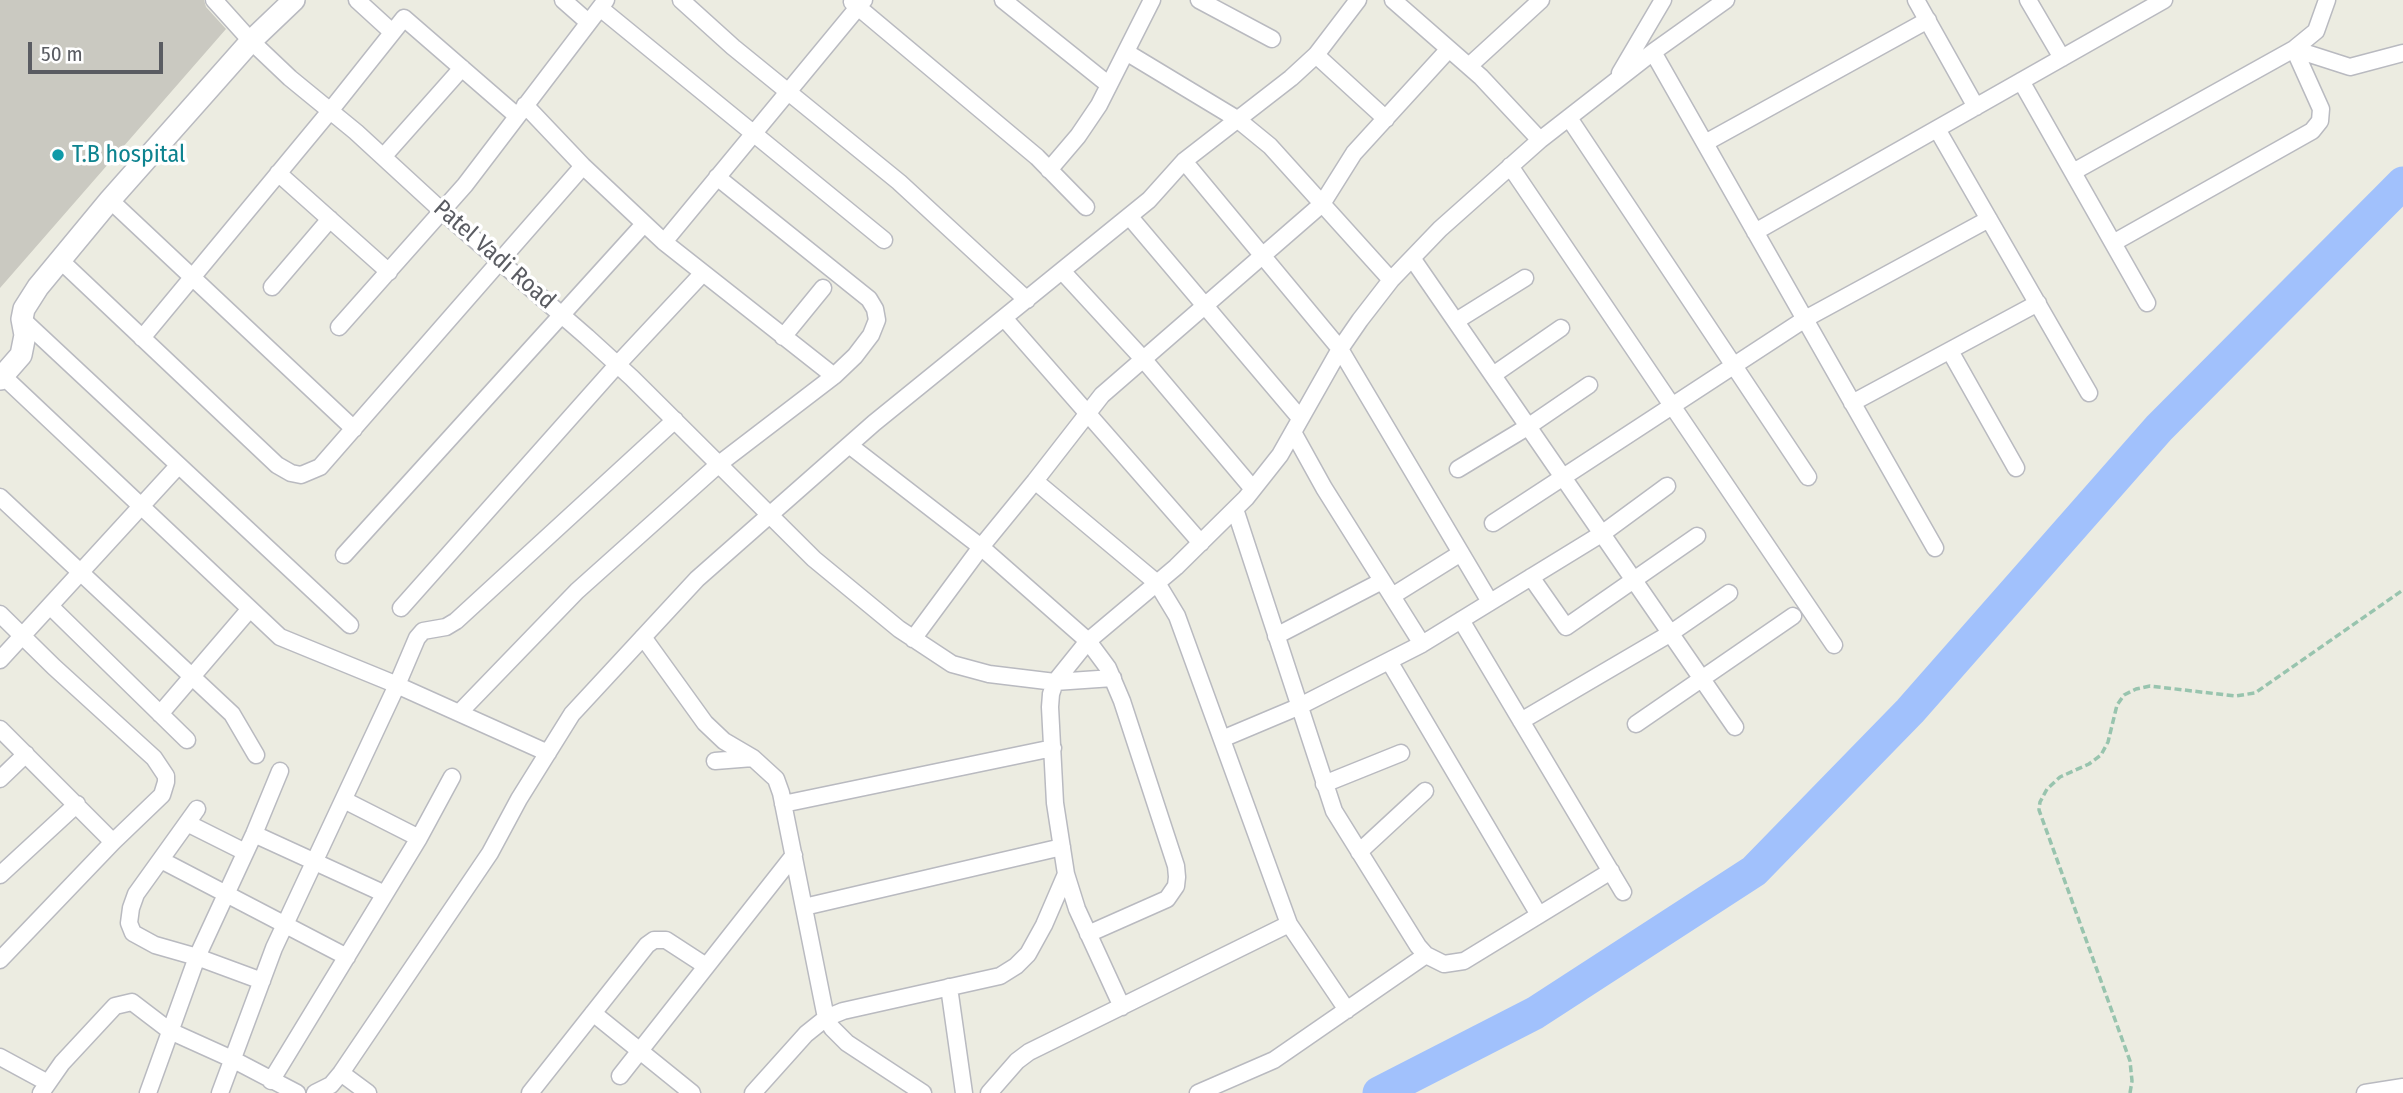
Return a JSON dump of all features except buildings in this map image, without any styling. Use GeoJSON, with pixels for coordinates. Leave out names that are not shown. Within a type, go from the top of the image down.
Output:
{"type":"FeatureCollection","features":[{"type":"Feature","properties":{"kind":"street","name":"Patel Vadi Road"},"geometry":{"type":"LineString","coordinates":[[214,0],[251,41],[617,365],[814,559],[913,639],[952,664],[989,674],[1055,682],[1112,678]]}},
{"type":"Feature","properties":{"kind":"street"},"geometry":{"type":"LineString","coordinates":[[294,0],[251,41],[110,200],[29,299],[22,319],[25,335],[21,355],[1,377],[280,637],[397,685],[548,753]]}},
{"type":"Feature","properties":{"kind":"street"},"geometry":{"type":"LineString","coordinates":[[357,0],[392,32]]}},
{"type":"Feature","properties":{"kind":"street"},"geometry":{"type":"LineString","coordinates":[[563,0],[589,22]]}},
{"type":"Feature","properties":{"kind":"street"},"geometry":{"type":"LineString","coordinates":[[681,0],[787,92],[899,183],[1015,289]]}},
{"type":"Feature","properties":{"kind":"street"},"geometry":{"type":"LineString","coordinates":[[1003,0],[1109,85]]}},
{"type":"Feature","properties":{"kind":"street"},"geometry":{"type":"LineString","coordinates":[[1049,170],[1079,136],[1100,105],[1152,0]]}},
{"type":"Feature","properties":{"kind":"street"},"geometry":{"type":"LineString","coordinates":[[1199,0],[1272,39]]}},
{"type":"Feature","properties":{"kind":"street"},"geometry":{"type":"LineString","coordinates":[[1469,66],[1541,0]]}},
{"type":"Feature","properties":{"kind":"street"},"geometry":{"type":"LineString","coordinates":[[1615,81],[1663,0]]}},
{"type":"Feature","properties":{"kind":"street"},"geometry":{"type":"LineString","coordinates":[[1122,1007],[1077,909],[1066,874],[1055,803],[1051,694],[1055,682],[1088,641],[1157,583],[1253,489],[1280,455],[1340,349],[1391,280],[1440,229],[1540,140],[1653,52],[1726,0]]}},
{"type":"Feature","properties":{"kind":"street"},"geometry":{"type":"LineString","coordinates":[[1916,0],[1976,107]]}},
{"type":"Feature","properties":{"kind":"street"},"geometry":{"type":"LineString","coordinates":[[2028,0],[2062,58]]}},
{"type":"Feature","properties":{"kind":"street"},"geometry":{"type":"LineString","coordinates":[[1755,232],[2164,0]]}},
{"type":"Feature","properties":{"kind":"street"},"geometry":{"type":"LineString","coordinates":[[2073,172],[2294,49],[2316,31],[2327,0]]}},
{"type":"Feature","properties":{"kind":"street"},"geometry":{"type":"LineString","coordinates":[[315,1093],[331,1085],[341,1073],[490,853],[519,799],[572,714],[761,506],[849,445],[1004,318],[1015,289],[1062,271],[1129,216],[1163,187],[1224,111],[1291,78],[1316,54],[1354,1]]}},
{"type":"Feature","properties":{"kind":"street"},"geometry":{"type":"LineString","coordinates":[[664,242],[857,2],[1037,157],[1086,207]]}},
{"type":"Feature","properties":{"kind":"street"},"geometry":{"type":"LineString","coordinates":[[1403,3],[1503,98],[1540,140]]}},
{"type":"Feature","properties":{"kind":"street"},"geometry":{"type":"LineString","coordinates":[[339,327],[443,212],[603,4],[753,133],[884,240]]}},
{"type":"Feature","properties":{"kind":"street"},"geometry":{"type":"LineString","coordinates":[[142,338],[404,18],[463,68],[521,111],[702,274],[834,376]]}},
{"type":"Feature","properties":{"kind":"street"},"geometry":{"type":"LineString","coordinates":[[1705,143],[1928,20]]}},
{"type":"Feature","properties":{"kind":"street"},"geometry":{"type":"LineString","coordinates":[[913,639],[981,547],[1102,395],[1322,204],[1353,153],[1449,49]]}},
{"type":"Feature","properties":{"kind":"street"},"geometry":{"type":"LineString","coordinates":[[2294,49],[2350,67],[2403,53]]}},
{"type":"Feature","properties":{"kind":"street"},"geometry":{"type":"LineString","coordinates":[[2113,243],[2312,131],[2320,121],[2321,109],[2294,49]]}},
{"type":"Feature","properties":{"kind":"street"},"geometry":{"type":"LineString","coordinates":[[1126,52],[1224,111],[1285,161],[1391,280]]}},
{"type":"Feature","properties":{"kind":"street"},"geometry":{"type":"LineString","coordinates":[[1653,52],[1935,548]]}},
{"type":"Feature","properties":{"kind":"street"},"geometry":{"type":"LineString","coordinates":[[1316,54],[1385,119]]}},
{"type":"Feature","properties":{"kind":"street"},"geometry":{"type":"LineString","coordinates":[[383,157],[463,68]]}},
{"type":"Feature","properties":{"kind":"street"},"geometry":{"type":"LineString","coordinates":[[2021,81],[2147,303]]}},
{"type":"Feature","properties":{"kind":"street"},"geometry":{"type":"LineString","coordinates":[[1569,118],[1808,477]]}},
{"type":"Feature","properties":{"kind":"street"},"geometry":{"type":"LineString","coordinates":[[1937,129],[2089,393]]}},
{"type":"Feature","properties":{"kind":"street"},"geometry":{"type":"LineString","coordinates":[[1184,162],[1340,349],[1490,602]]}},
{"type":"Feature","properties":{"kind":"street"},"geometry":{"type":"LineString","coordinates":[[60,260],[277,465],[290,473],[301,475],[320,467],[583,166]]}},
{"type":"Feature","properties":{"kind":"street"},"geometry":{"type":"LineString","coordinates":[[1510,166],[1834,645]]}},
{"type":"Feature","properties":{"kind":"street"},"geometry":{"type":"LineString","coordinates":[[278,173],[389,272]]}},
{"type":"Feature","properties":{"kind":"street"},"geometry":{"type":"LineString","coordinates":[[459,713],[577,591],[719,464],[834,376],[855,356],[871,335],[877,320],[869,299],[717,177]]}},
{"type":"Feature","properties":{"kind":"street"},"geometry":{"type":"LineString","coordinates":[[110,200],[354,429]]}},
{"type":"Feature","properties":{"kind":"street"},"geometry":{"type":"LineString","coordinates":[[1129,216],[1205,306],[1296,425],[1422,644]]}},
{"type":"Feature","properties":{"kind":"street"},"geometry":{"type":"LineString","coordinates":[[272,287],[330,219]]}},
{"type":"Feature","properties":{"kind":"street"},"geometry":{"type":"LineString","coordinates":[[1493,523],[1805,319],[1989,219]]}},
{"type":"Feature","properties":{"kind":"street"},"geometry":{"type":"LineString","coordinates":[[344,555],[644,224]]}},
{"type":"Feature","properties":{"kind":"street"},"geometry":{"type":"LineString","coordinates":[[1412,258],[1735,727]]}},
{"type":"Feature","properties":{"kind":"street"},"geometry":{"type":"LineString","coordinates":[[1062,271],[1144,360],[1253,489]]}},
{"type":"Feature","properties":{"kind":"street"},"geometry":{"type":"LineString","coordinates":[[401,608],[617,365],[702,274]]}},
{"type":"Feature","properties":{"kind":"street"},"geometry":{"type":"LineString","coordinates":[[1456,321],[1525,278]]}},
{"type":"Feature","properties":{"kind":"street"},"geometry":{"type":"LineString","coordinates":[[783,337],[822,288]]}},
{"type":"Feature","properties":{"kind":"street"},"geometry":{"type":"LineString","coordinates":[[1852,403],[2038,303]]}},
{"type":"Feature","properties":{"kind":"street"},"geometry":{"type":"LineString","coordinates":[[1004,318],[1201,542]]}},
{"type":"Feature","properties":{"kind":"street"},"geometry":{"type":"LineString","coordinates":[[22,319],[350,625]]}},
{"type":"Feature","properties":{"kind":"street"},"geometry":{"type":"LineString","coordinates":[[1493,374],[1561,328]]}},
{"type":"Feature","properties":{"kind":"street"},"geometry":{"type":"LineString","coordinates":[[1950,351],[2016,468]]}},
{"type":"Feature","properties":{"kind":"street"},"geometry":{"type":"LineString","coordinates":[[1458,469],[1529,426],[1589,385]]}},
{"type":"Feature","properties":{"kind":"street"},"geometry":{"type":"LineString","coordinates":[[220,1093],[285,925],[397,685],[416,638],[423,631],[446,627],[456,621],[675,420]]}},
{"type":"Feature","properties":{"kind":"street"},"geometry":{"type":"LineString","coordinates":[[849,445],[981,547],[1088,641],[1108,668],[1177,877],[1176,886],[1167,898],[1088,934]]}},
{"type":"Feature","properties":{"kind":"street"},"geometry":{"type":"LineString","coordinates":[[0,660],[178,466]]}},
{"type":"Feature","properties":{"kind":"street"},"geometry":{"type":"LineString","coordinates":[[1035,481],[1157,583],[1177,616],[1289,924],[1347,1010]]}},
{"type":"Feature","properties":{"kind":"street"},"geometry":{"type":"LineString","coordinates":[[1222,739],[1298,707],[1422,644],[1603,533],[1667,486]]}},
{"type":"Feature","properties":{"kind":"street"},"geometry":{"type":"LineString","coordinates":[[0,497],[232,714],[256,755]]}},
{"type":"Feature","properties":{"kind":"street"},"geometry":{"type":"LineString","coordinates":[[1235,509],[1334,811],[1426,955],[1444,964],[1464,961],[1611,871]]}},
{"type":"Feature","properties":{"kind":"street"},"geometry":{"type":"LineString","coordinates":[[1531,577],[1566,627],[1697,536]]}},
{"type":"Feature","properties":{"kind":"street"},"geometry":{"type":"LineString","coordinates":[[1387,587],[1397,593],[1461,553]]}},
{"type":"Feature","properties":{"kind":"street"},"geometry":{"type":"LineString","coordinates":[[1276,636],[1387,587]]}},
{"type":"Feature","properties":{"kind":"street"},"geometry":{"type":"LineString","coordinates":[[1521,721],[1671,633],[1729,593]]}},
{"type":"Feature","properties":{"kind":"street"},"geometry":{"type":"LineString","coordinates":[[50,606],[187,740]]}},
{"type":"Feature","properties":{"kind":"street"},"geometry":{"type":"LineString","coordinates":[[160,714],[249,610]]}},
{"type":"Feature","properties":{"kind":"street"},"geometry":{"type":"LineString","coordinates":[[0,614],[154,758],[166,776],[166,788],[162,795],[0,960]]}},
{"type":"Feature","properties":{"kind":"street"},"geometry":{"type":"LineString","coordinates":[[1636,724],[1793,615]]}},
{"type":"Feature","properties":{"kind":"street"},"geometry":{"type":"LineString","coordinates":[[1461,620],[1623,892]]}},
{"type":"Feature","properties":{"kind":"street"},"geometry":{"type":"LineString","coordinates":[[643,637],[705,723],[724,741],[753,758],[776,779],[826,1018],[832,1028],[847,1043],[923,1093]]}},
{"type":"Feature","properties":{"kind":"street"},"geometry":{"type":"LineString","coordinates":[[1389,661],[1539,915]]}},
{"type":"Feature","properties":{"kind":"street"},"geometry":{"type":"LineString","coordinates":[[0,729],[113,842]]}},
{"type":"Feature","properties":{"kind":"street"},"geometry":{"type":"LineString","coordinates":[[783,804],[1053,748]]}},
{"type":"Feature","properties":{"kind":"street"},"geometry":{"type":"LineString","coordinates":[[1324,784],[1401,753]]}},
{"type":"Feature","properties":{"kind":"street"},"geometry":{"type":"LineString","coordinates":[[0,779],[26,754]]}},
{"type":"Feature","properties":{"kind":"street"},"geometry":{"type":"LineString","coordinates":[[715,761],[753,758]]}},
{"type":"Feature","properties":{"kind":"street"},"geometry":{"type":"LineString","coordinates":[[148,1093],[197,957],[281,771]]}},
{"type":"Feature","properties":{"kind":"street"},"geometry":{"type":"LineString","coordinates":[[271,1081],[419,838],[452,777]]}},
{"type":"Feature","properties":{"kind":"street"},"geometry":{"type":"LineString","coordinates":[[1359,852],[1425,792]]}},
{"type":"Feature","properties":{"kind":"street"},"geometry":{"type":"LineString","coordinates":[[344,800],[419,838]]}},
{"type":"Feature","properties":{"kind":"street"},"geometry":{"type":"LineString","coordinates":[[0,875],[77,804]]}},
{"type":"Feature","properties":{"kind":"street"},"geometry":{"type":"LineString","coordinates":[[245,852],[192,816],[136,894],[129,923],[133,933],[142,939],[262,981]]}},
{"type":"Feature","properties":{"kind":"street"},"geometry":{"type":"LineString","coordinates":[[254,834],[384,894]]}},
{"type":"Feature","properties":{"kind":"street"},"geometry":{"type":"LineString","coordinates":[[804,907],[1062,847]]}},
{"type":"Feature","properties":{"kind":"street"},"geometry":{"type":"LineString","coordinates":[[620,1076],[793,855]]}},
{"type":"Feature","properties":{"kind":"street"},"geometry":{"type":"LineString","coordinates":[[161,860],[346,957]]}},
{"type":"Feature","properties":{"kind":"street"},"geometry":{"type":"LineString","coordinates":[[763,1090],[806,1034],[826,1018],[843,1011],[1000,976],[1016,966],[1028,954],[1044,925],[1066,874]]}},
{"type":"Feature","properties":{"kind":"street"},"geometry":{"type":"LineString","coordinates":[[989,1093],[1017,1061],[1029,1052],[1289,924]]}},
{"type":"Feature","properties":{"kind":"street"},"geometry":{"type":"LineString","coordinates":[[534,1092],[639,953],[654,940],[666,940],[706,966]]}},
{"type":"Feature","properties":{"kind":"street"},"geometry":{"type":"LineString","coordinates":[[1198,1093],[1274,1060],[1426,955]]}},
{"type":"Feature","properties":{"kind":"street"},"geometry":{"type":"LineString","coordinates":[[949,987],[964,1093]]}},
{"type":"Feature","properties":{"kind":"street"},"geometry":{"type":"LineString","coordinates":[[0,1057],[45,1088],[62,1063],[115,1006],[132,1002],[170,1031],[297,1093]]}},
{"type":"Feature","properties":{"kind":"street"},"geometry":{"type":"LineString","coordinates":[[593,1013],[692,1093]]}},
{"type":"Feature","properties":{"kind":"street"},"geometry":{"type":"LineString","coordinates":[[341,1073],[368,1093]]}},
{"type":"Feature","properties":{"kind":"street"},"geometry":{"type":"LineString","coordinates":[[2365,1093],[2403,1087]]}},
{"type":"Feature","properties":{"kind":"path"},"geometry":{"type":"LineString","coordinates":[[2130,1093],[2130,1062],[2039,810],[2043,795],[2060,777],[2089,764],[2101,755],[2108,742],[2117,705],[2124,695],[2150,686],[2235,696],[2255,693],[2403,590]]}},
{"type":"Feature","properties":{"kind":"waterway"},"geometry":{"type":"LineString","coordinates":[[1379,1093],[1535,1013],[1754,871],[1910,711],[2159,428],[2403,183]]}},
{"type":"Feature","properties":{"kind":"place","name":"T.B hospital"},"geometry":{"type":"Point","coordinates":[58,155]}}]}
